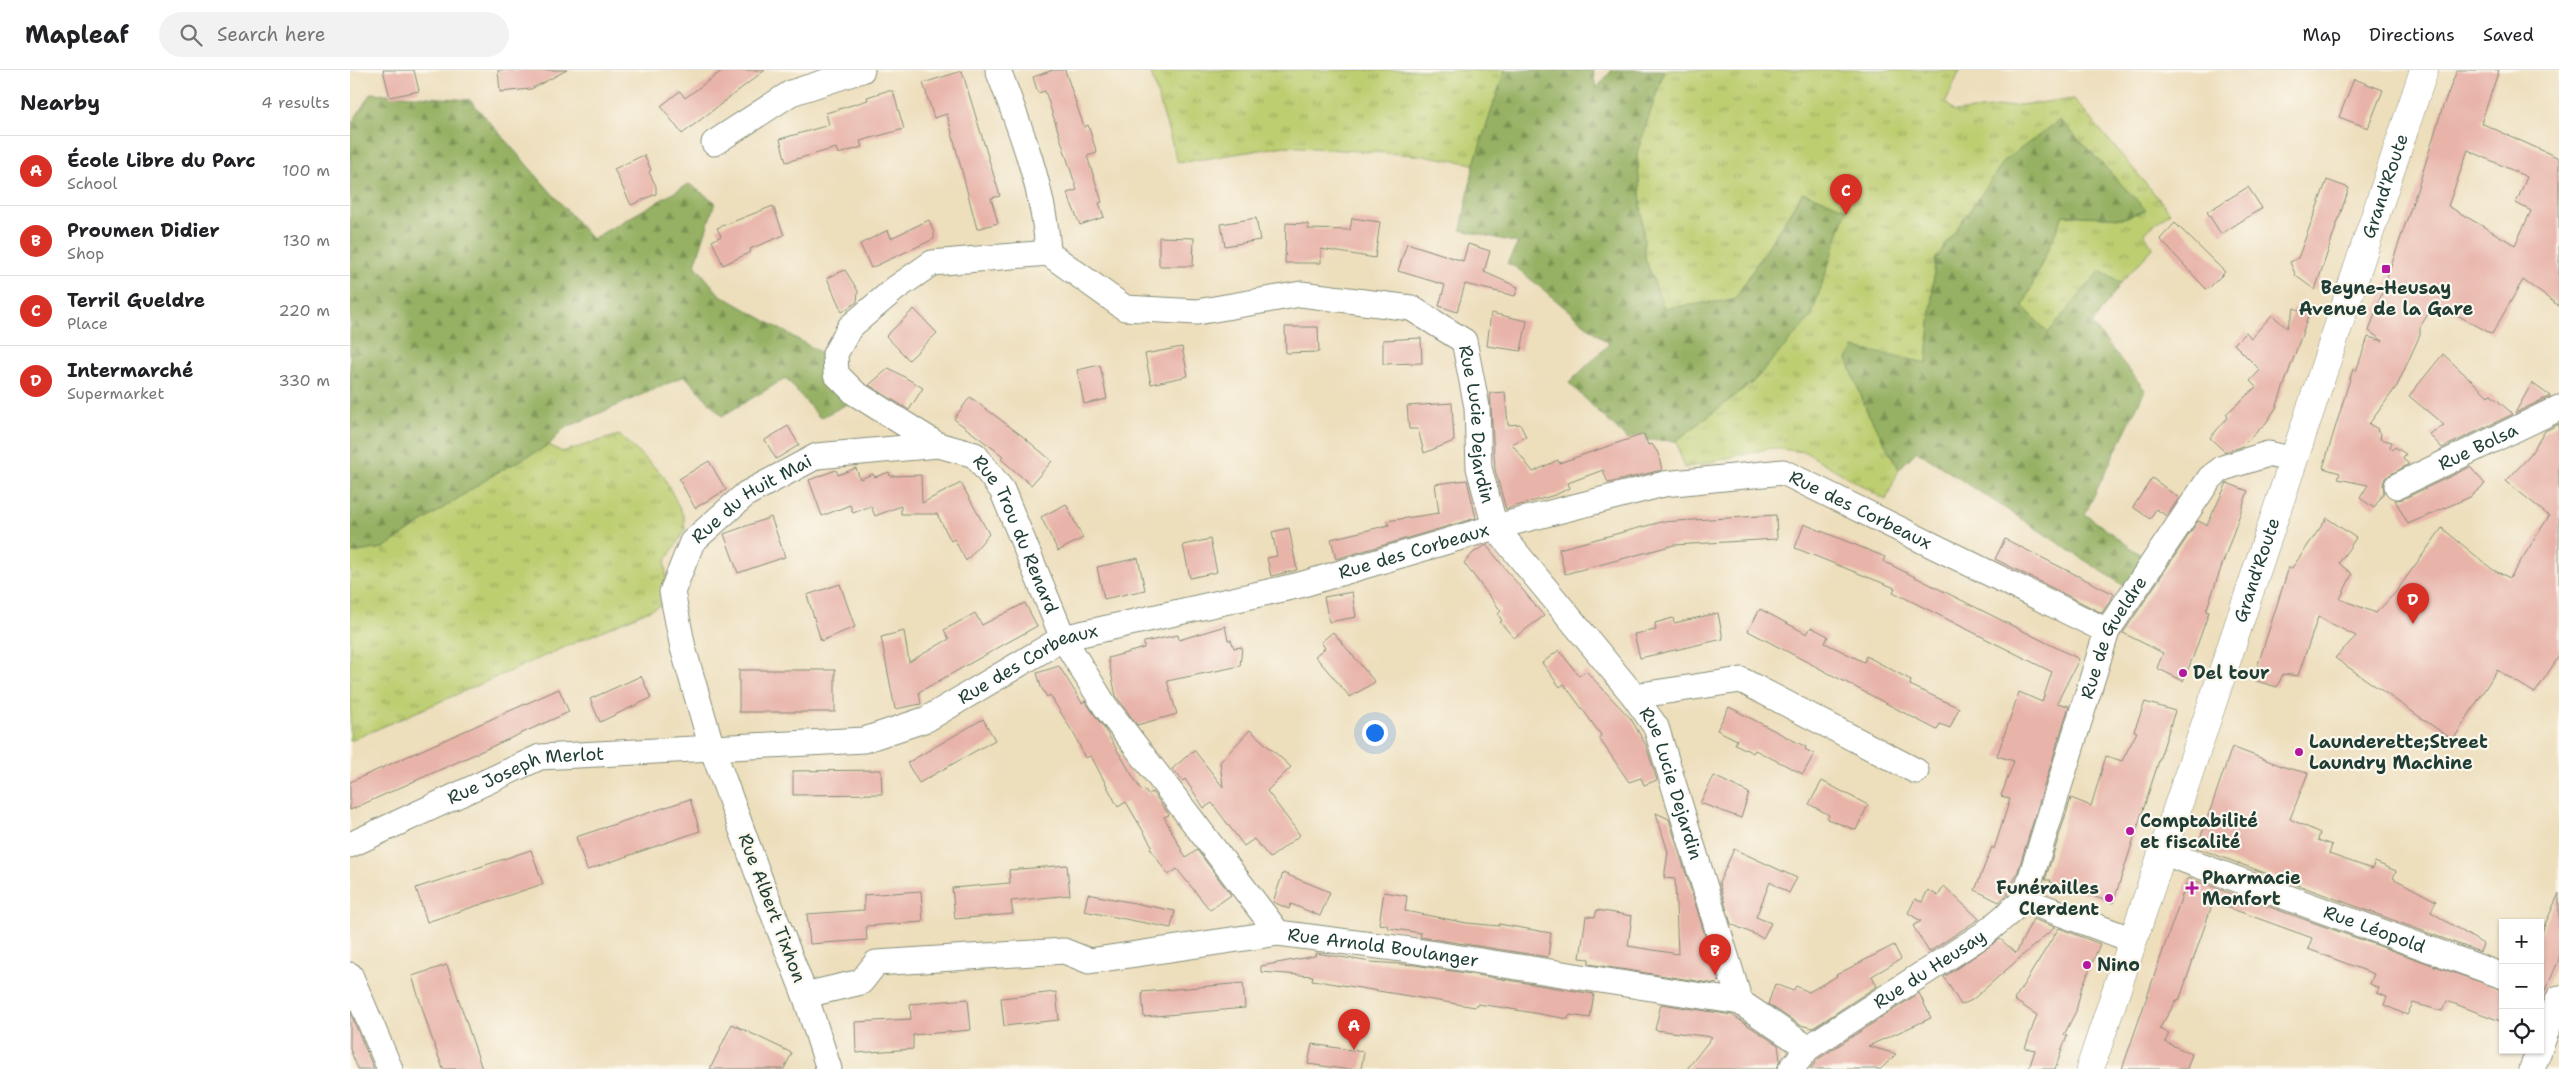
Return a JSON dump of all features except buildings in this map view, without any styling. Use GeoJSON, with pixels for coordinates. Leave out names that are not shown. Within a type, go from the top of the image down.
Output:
{"type":"FeatureCollection","features":[{"type":"Feature","properties":{"kind":"main road","name":"Grand'Route"},"geometry":{"type":"LineString","coordinates":[[2090,1069],[2424,70]]}},
{"type":"Feature","properties":{"kind":"street"},"geometry":{"type":"LineString","coordinates":[[714,143],[791,93],[862,70]]}},
{"type":"Feature","properties":{"kind":"street"},"geometry":{"type":"LineString","coordinates":[[998,70],[1021,130],[1047,230],[1048,253]]}},
{"type":"Feature","properties":{"kind":"street","name":"Rue Trou du Renard"},"geometry":{"type":"LineString","coordinates":[[1048,253],[932,263],[896,288],[850,327],[835,354],[836,374],[855,393],[938,445],[975,455],[1002,490],[1063,638]]}},
{"type":"Feature","properties":{"kind":"street","name":"Rue Lucie Dejardin"},"geometry":{"type":"LineString","coordinates":[[1048,253],[1125,308],[1197,312],[1301,294],[1411,308],[1464,341],[1478,407],[1479,468],[1495,527],[1634,696],[1656,726],[1740,1002]]}},
{"type":"Feature","properties":{"kind":"street","name":"Rue Bolsa"},"geometry":{"type":"LineString","coordinates":[[2397,486],[2559,408]]}},
{"type":"Feature","properties":{"kind":"street","name":"Rue du Huit Mai"},"geometry":{"type":"LineString","coordinates":[[712,748],[683,648],[672,592],[692,542],[746,494],[817,456],[938,445]]}},
{"type":"Feature","properties":{"kind":"street","name":"Rue de Gueldre"},"geometry":{"type":"LineString","coordinates":[[2024,900],[2107,631],[2210,478],[2223,468],[2268,454],[2294,460]]}},
{"type":"Feature","properties":{"kind":"street","name":"Rue des Corbeaux"},"geometry":{"type":"LineString","coordinates":[[712,748],[864,740],[927,720],[1063,638],[1300,585],[1495,527],[1664,484],[1783,472],[2107,631]]}},
{"type":"Feature","properties":{"kind":"street","name":"Rue Arnold Boulanger"},"geometry":{"type":"LineString","coordinates":[[1063,638],[1105,706],[1278,933],[1410,950],[1740,1002],[1808,1048]]}},
{"type":"Feature","properties":{"kind":"street"},"geometry":{"type":"LineString","coordinates":[[1634,696],[1741,680],[1916,771]]}},
{"type":"Feature","properties":{"kind":"street","name":"Rue Joseph Merlot"},"geometry":{"type":"LineString","coordinates":[[350,845],[540,757],[712,748]]}},
{"type":"Feature","properties":{"kind":"street","name":"Rue Albert Tixhon"},"geometry":{"type":"LineString","coordinates":[[712,748],[805,995],[829,1069]]}},
{"type":"Feature","properties":{"kind":"street","name":"Rue Léopold"},"geometry":{"type":"LineString","coordinates":[[2162,852],[2499,975]]}},
{"type":"Feature","properties":{"kind":"street"},"geometry":{"type":"LineString","coordinates":[[2024,900],[2133,940]]}},
{"type":"Feature","properties":{"kind":"street","name":"Rue du Heusay"},"geometry":{"type":"LineString","coordinates":[[1791,1069],[1808,1048],[1984,934],[2024,900]]}},
{"type":"Feature","properties":{"kind":"street"},"geometry":{"type":"LineString","coordinates":[[805,995],[861,982],[876,963],[1064,951],[1089,961],[1278,933]]}},
{"type":"Feature","properties":{"kind":"street"},"geometry":{"type":"LineString","coordinates":[[350,975],[390,1069]]}},
{"type":"Feature","properties":{"kind":"street"},"geometry":{"type":"LineString","coordinates":[[2532,1069],[2559,997],[2544,991]]}},
{"type":"Feature","properties":{"kind":"green space"},"geometry":{"type":"Polygon","coordinates":[[[1150,70],[1505,70],[1474,164],[1428,156],[1285,146],[1178,163],[1150,70]]]}},
{"type":"Feature","properties":{"kind":"green space"},"geometry":{"type":"Polygon","coordinates":[[[1505,70],[1593,70],[1596,89],[1612,70],[1664,70],[1637,153],[1645,258],[1664,308],[1734,300],[1803,192],[1847,209],[1811,317],[1754,381],[1676,441],[1627,439],[1569,383],[1609,344],[1517,268],[1507,263],[1518,243],[1461,230],[1474,164],[1505,70]]]}},
{"type":"Feature","properties":{"kind":"green space"},"geometry":{"type":"Polygon","coordinates":[[[1664,70],[1960,70],[1946,102],[1954,112],[2074,99],[2170,212],[2144,233],[2153,248],[2121,283],[2100,271],[2048,334],[2023,306],[2063,215],[2124,218],[2145,210],[2060,120],[1935,260],[1927,364],[1854,348],[1866,409],[1899,469],[1886,500],[1805,452],[1772,448],[1684,468],[1676,441],[1754,381],[1803,192],[1734,300],[1663,309],[1645,258],[1637,153],[1664,70]]]}},
{"type":"Feature","properties":{"kind":"green space"},"geometry":{"type":"Polygon","coordinates":[[[371,93],[470,100],[592,239],[689,184],[715,202],[695,265],[719,294],[825,355],[855,400],[820,418],[786,378],[722,416],[685,376],[563,429],[549,445],[496,473],[383,548],[350,553],[350,126],[371,93]]]}},
{"type":"Feature","properties":{"kind":"green space"},"geometry":{"type":"Polygon","coordinates":[[[2060,120],[2146,210],[2124,218],[2063,215],[2023,306],[2048,333],[2100,271],[2121,283],[2092,324],[2145,390],[2085,514],[2149,561],[2129,589],[1917,451],[1899,469],[1866,409],[1847,359],[1854,348],[1927,363],[1935,260],[2005,160],[2060,120]]]}},
{"type":"Feature","properties":{"kind":"green space"},"geometry":{"type":"Polygon","coordinates":[[[619,435],[663,475],[684,517],[685,530],[665,562],[668,602],[350,741],[350,553],[383,548],[496,473],[549,445],[562,452],[619,435]]]}},
{"type":"Feature","properties":{"kind":"place","name":"Terril Gueldre"},"geometry":{"type":"Point","coordinates":[1846,215]}},
{"type":"Feature","properties":{"kind":"place","name":"Beyne-Heusay Avenue de la Gare"},"geometry":{"type":"Point","coordinates":[2386,269]}},
{"type":"Feature","properties":{"kind":"place","name":"Intermarché"},"geometry":{"type":"Point","coordinates":[2413,624]}},
{"type":"Feature","properties":{"kind":"place","name":"Del tour"},"geometry":{"type":"Point","coordinates":[2183,673]}},
{"type":"Feature","properties":{"kind":"place","name":"Launderette;Street Laundry Machine"},"geometry":{"type":"Point","coordinates":[2299,752]}},
{"type":"Feature","properties":{"kind":"place","name":"Comptabilité et fiscalité"},"geometry":{"type":"Point","coordinates":[2130,831]}},
{"type":"Feature","properties":{"kind":"place","name":"Pharmacie Monfort"},"geometry":{"type":"Point","coordinates":[2192,888]}},
{"type":"Feature","properties":{"kind":"place","name":"Funérailles Clerdent"},"geometry":{"type":"Point","coordinates":[2109,898]}},
{"type":"Feature","properties":{"kind":"place","name":"Nino"},"geometry":{"type":"Point","coordinates":[2087,965]}},
{"type":"Feature","properties":{"kind":"place","name":"Proumen Didier"},"geometry":{"type":"Point","coordinates":[1715,975]}},
{"type":"Feature","properties":{"kind":"place","name":"École Libre du Parc"},"geometry":{"type":"Point","coordinates":[1354,1050]}}]}
